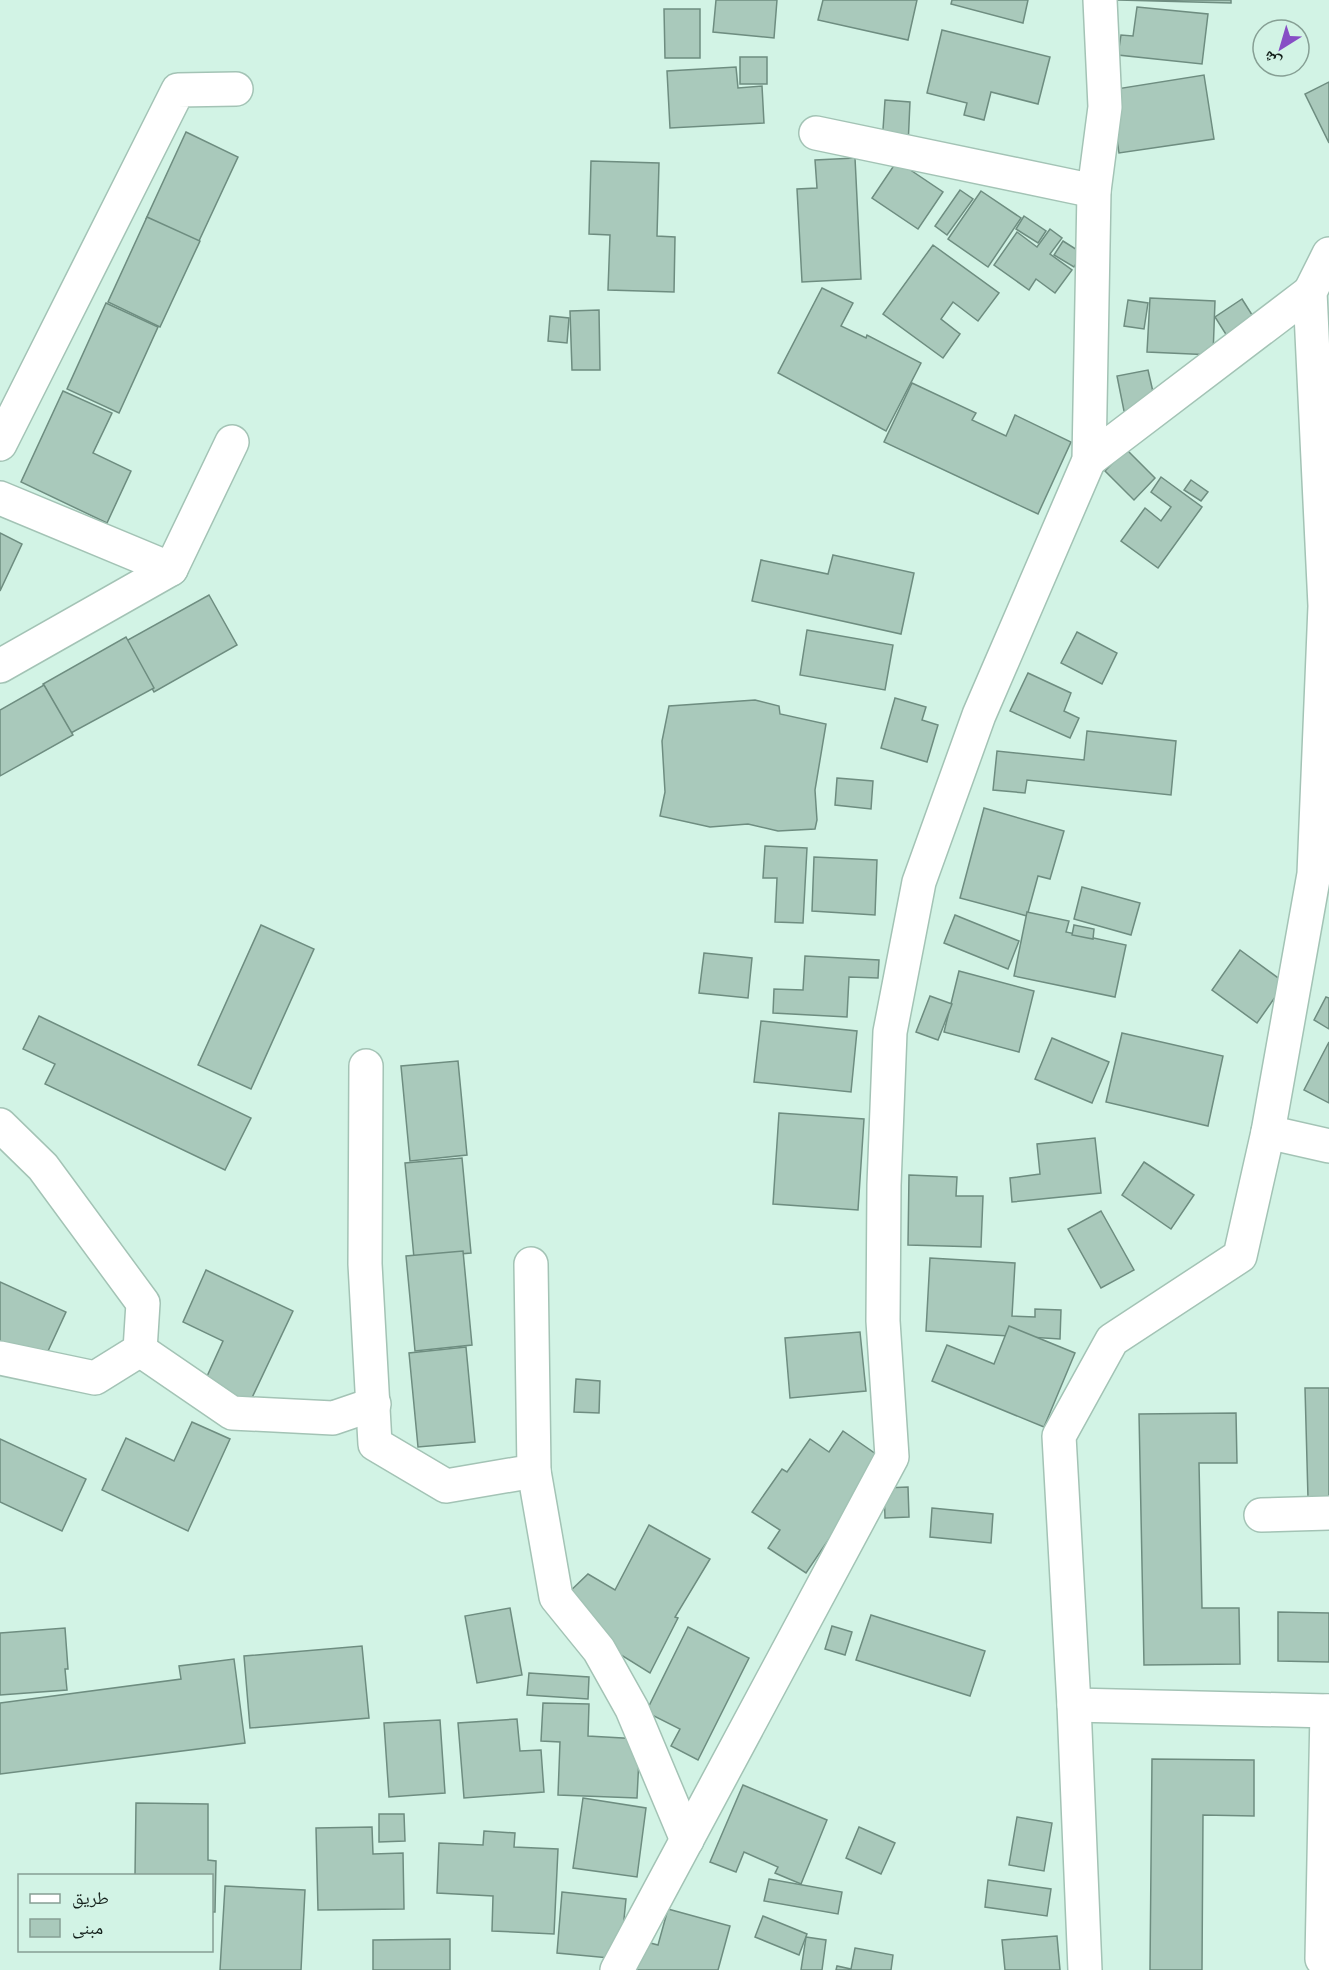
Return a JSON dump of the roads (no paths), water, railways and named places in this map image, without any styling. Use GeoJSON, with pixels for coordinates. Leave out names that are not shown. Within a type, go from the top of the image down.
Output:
{"type":"FeatureCollection","features":[{"type":"Feature","properties":{"kind":"street"},"geometry":{"type":"LineString","coordinates":[[617,1970],[892,1457],[884,1321],[884,1185],[890,1032],[919,882],[979,715],[1089,460],[1094,191],[1105,107],[1100,0]]}},
{"type":"Feature","properties":{"kind":"street"},"geometry":{"type":"LineString","coordinates":[[0,444],[178,90],[236,89]]}},
{"type":"Feature","properties":{"kind":"street"},"geometry":{"type":"LineString","coordinates":[[816,133],[1094,191]]}},
{"type":"Feature","properties":{"kind":"street"},"geometry":{"type":"LineString","coordinates":[[1089,460],[1310,292],[1329,254]]}},
{"type":"Feature","properties":{"kind":"street"},"geometry":{"type":"LineString","coordinates":[[1085,1970],[1074,1705],[1059,1436],[1112,1340],[1240,1256],[1268,1132],[1321,878],[1327,607],[1310,292]]}},
{"type":"Feature","properties":{"kind":"street"},"geometry":{"type":"LineString","coordinates":[[0,666],[171,569],[232,442]]}},
{"type":"Feature","properties":{"kind":"street"},"geometry":{"type":"LineString","coordinates":[[0,498],[171,569]]}},
{"type":"Feature","properties":{"kind":"street"},"geometry":{"type":"LineString","coordinates":[[366,1066],[364,1264],[375,1444],[446,1486],[534,1471]]}},
{"type":"Feature","properties":{"kind":"street"},"geometry":{"type":"LineString","coordinates":[[0,1125],[43,1167],[143,1303],[140,1350]]}},
{"type":"Feature","properties":{"kind":"street"},"geometry":{"type":"LineString","coordinates":[[1268,1132],[1329,1146]]}},
{"type":"Feature","properties":{"kind":"street"},"geometry":{"type":"LineString","coordinates":[[531,1264],[534,1471],[556,1597],[599,1650],[632,1709],[687,1840]]}},
{"type":"Feature","properties":{"kind":"street"},"geometry":{"type":"LineString","coordinates":[[140,1350],[232,1413],[333,1418],[374,1404]]}},
{"type":"Feature","properties":{"kind":"street"},"geometry":{"type":"LineString","coordinates":[[0,1358],[95,1378],[140,1350]]}},
{"type":"Feature","properties":{"kind":"street"},"geometry":{"type":"LineString","coordinates":[[1261,1515],[1329,1513]]}},
{"type":"Feature","properties":{"kind":"street"},"geometry":{"type":"LineString","coordinates":[[1074,1705],[1328,1711],[1322,1959]]}}]}
